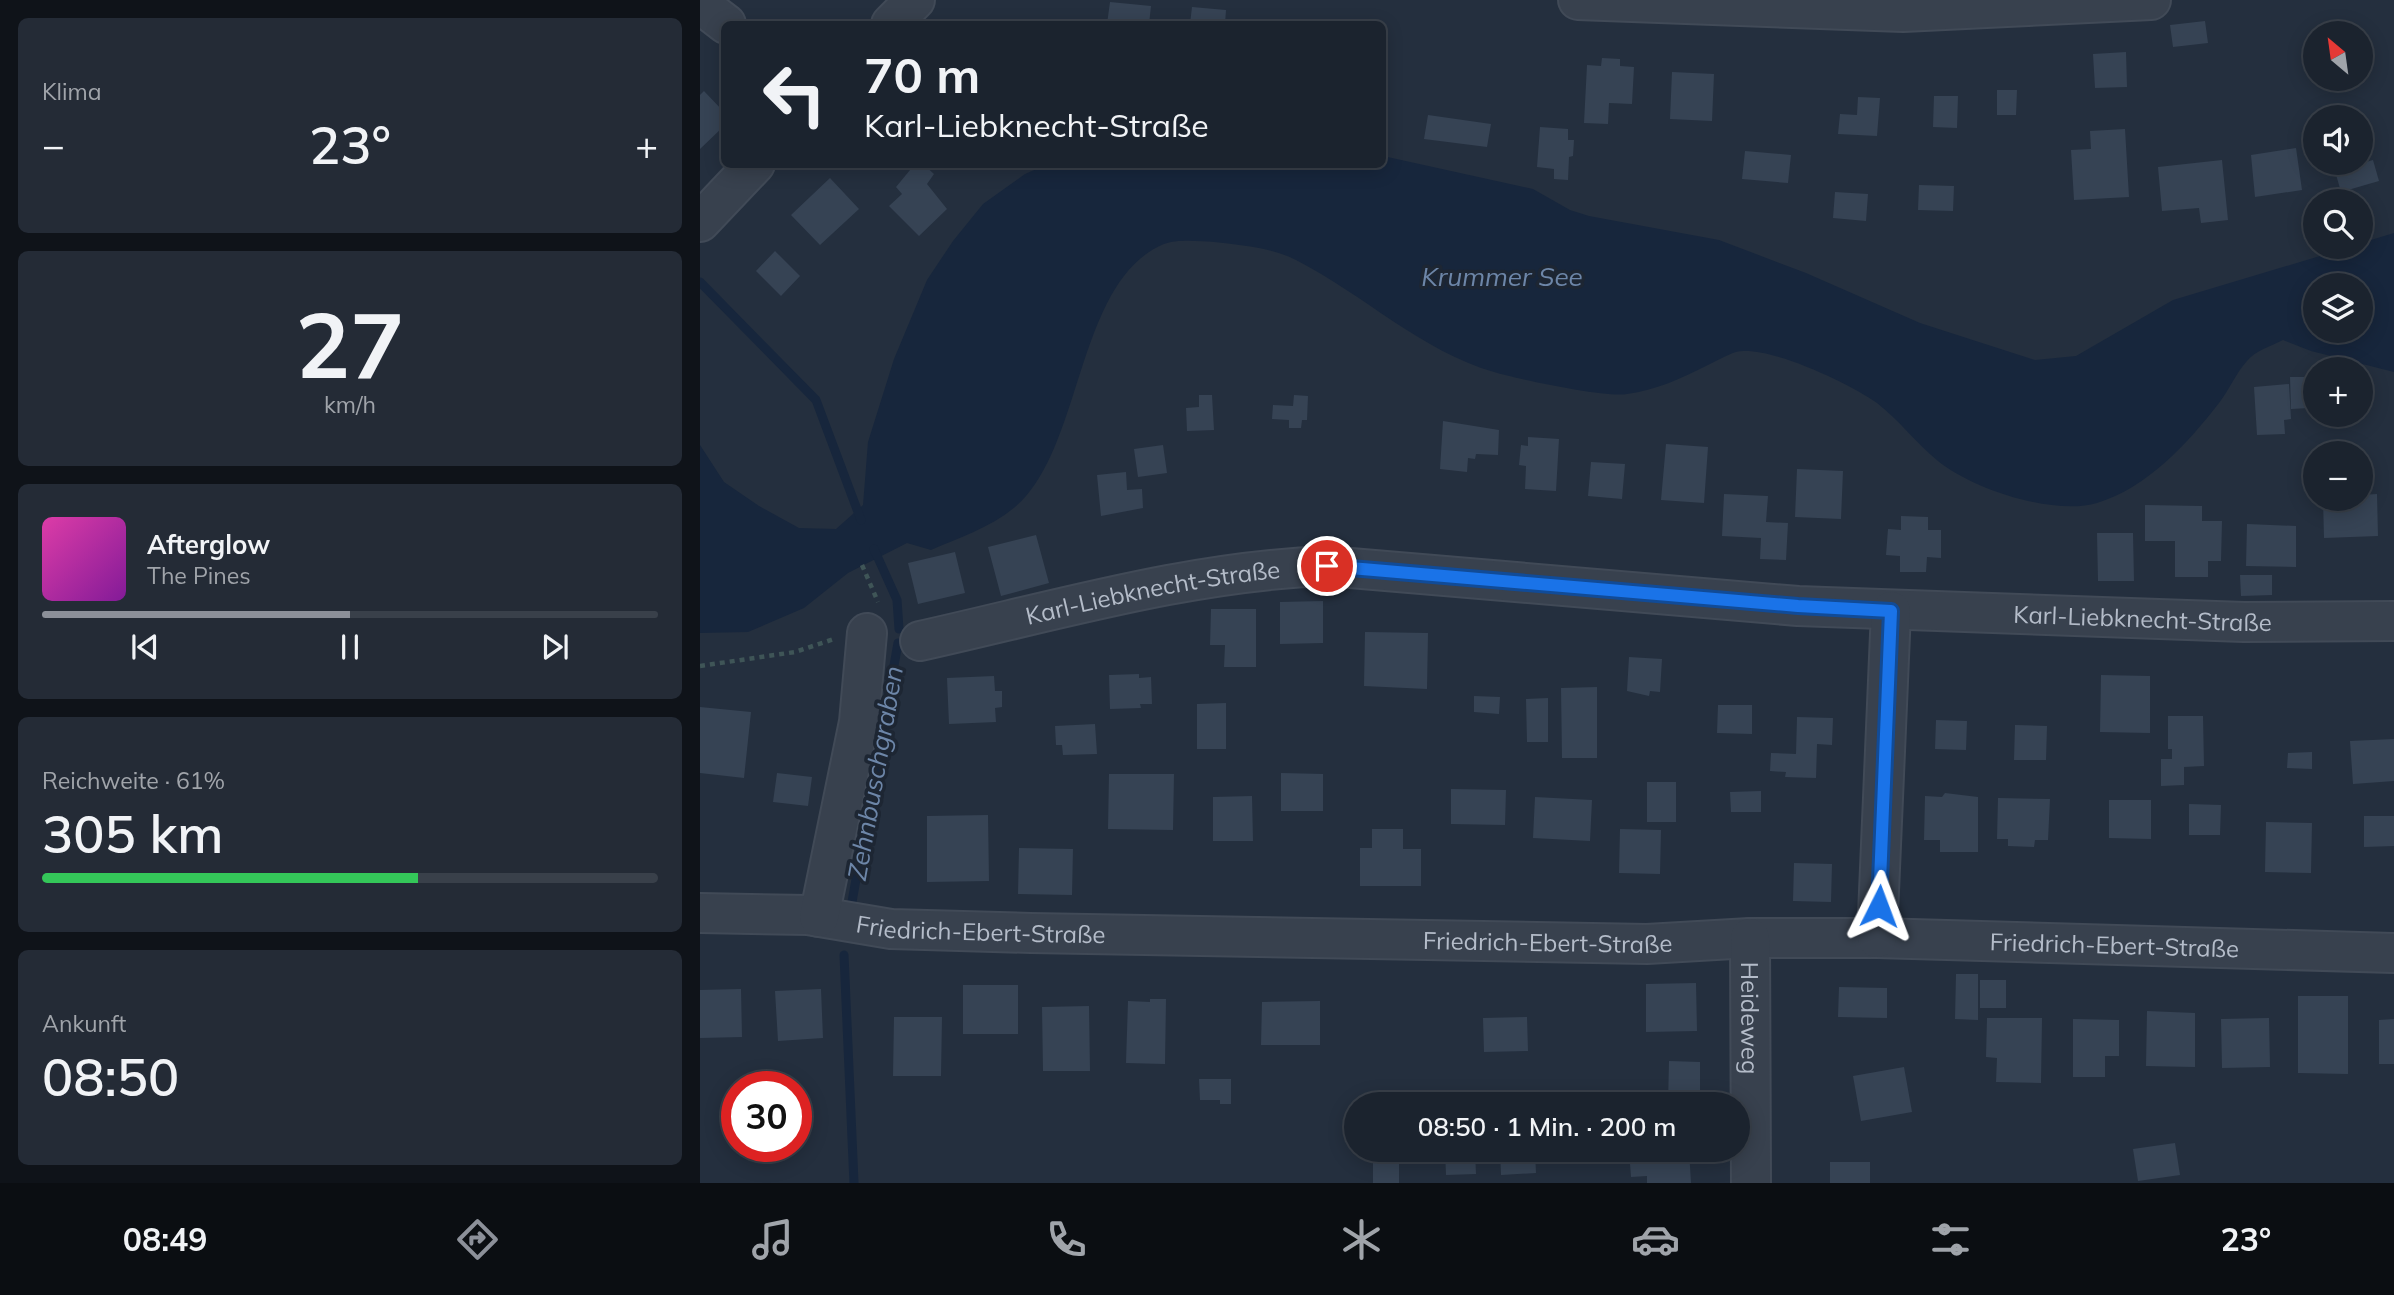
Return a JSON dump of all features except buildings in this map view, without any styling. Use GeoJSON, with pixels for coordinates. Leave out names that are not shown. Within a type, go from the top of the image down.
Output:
{"type":"FeatureCollection","features":[{"type":"Feature","properties":{"kind":"street"},"geometry":{"type":"LineString","coordinates":[[894,21],[915,0]]}},
{"type":"Feature","properties":{"kind":"street"},"geometry":{"type":"LineString","coordinates":[[1578,0],[1904,6],[2151,0]]}},
{"type":"Feature","properties":{"kind":"street"},"geometry":{"type":"LineString","coordinates":[[700,4],[722,21]]}},
{"type":"Feature","properties":{"kind":"street"},"geometry":{"type":"LineString","coordinates":[[700,222],[751,168]]}},
{"type":"Feature","properties":{"kind":"street","name":"Karl-Liebknecht-Straße"},"geometry":{"type":"LineString","coordinates":[[920,641],[1208,576],[1314,567],[1891,611],[2244,622],[2394,621]]}},
{"type":"Feature","properties":{"kind":"street"},"geometry":{"type":"LineString","coordinates":[[1877,938],[1891,611]]}},
{"type":"Feature","properties":{"kind":"street"},"geometry":{"type":"LineString","coordinates":[[819,917],[859,722],[867,633]]}},
{"type":"Feature","properties":{"kind":"street","name":"Friedrich-Ebert-Straße"},"geometry":{"type":"LineString","coordinates":[[700,913],[819,917],[891,929],[1031,933],[1647,944],[1750,938],[1877,938],[2394,953]]}},
{"type":"Feature","properties":{"kind":"street","name":"Heideweg"},"geometry":{"type":"LineString","coordinates":[[1750,938],[1751,1183]]}},
{"type":"Feature","properties":{"kind":"path"},"geometry":{"type":"LineString","coordinates":[[700,666],[795,652],[857,632],[867,633]]}},
{"type":"Feature","properties":{"kind":"water","name":"Krummer See"},"geometry":{"type":"Polygon","coordinates":[[[1386,157],[1533,189],[1570,210],[1589,216],[1719,240],[1806,273],[1920,323],[2035,360],[2076,356],[2173,300],[2310,259],[2373,259],[2373,239],[2394,233],[2394,372],[2373,367],[2373,357],[2335,357],[2283,340],[2250,357],[2219,403],[2194,433],[2165,462],[2133,487],[2097,503],[2059,506],[2014,497],[1971,481],[1938,461],[1893,417],[1865,395],[1808,367],[1767,354],[1736,352],[1668,383],[1627,394],[1562,387],[1494,372],[1467,363],[1417,336],[1321,274],[1287,256],[1235,244],[1175,241],[1164,244],[1136,262],[1115,289],[1098,322],[1060,434],[1045,468],[1016,506],[994,522],[931,550],[907,543],[848,573],[804,608],[748,632],[700,633],[700,445],[724,482],[759,506],[799,528],[836,529],[863,505],[868,442],[894,359],[927,280],[953,241],[983,204],[1025,174],[1039,168],[1386,168],[1386,157]]]}},
{"type":"Feature","properties":{"kind":"waterway","name":"Zehnbuschgraben"},"geometry":{"type":"LineString","coordinates":[[700,282],[816,400],[861,520]]}},
{"type":"Feature","properties":{"kind":"waterway","name":"Zehnbuschgraben"},"geometry":{"type":"LineString","coordinates":[[874,549],[897,600],[899,629]]}},
{"type":"Feature","properties":{"kind":"waterway","name":"Zehnbuschgraben"},"geometry":{"type":"LineString","coordinates":[[852,902],[898,643]]}},
{"type":"Feature","properties":{"kind":"waterway","name":"Zehnbuschgraben"},"geometry":{"type":"LineString","coordinates":[[844,955],[854,1183]]}},
{"type":"Feature","properties":{"kind":"route"},"geometry":{"type":"LineString","coordinates":[[1327,566],[1798,606],[1891,611],[1879,906]]}}]}
